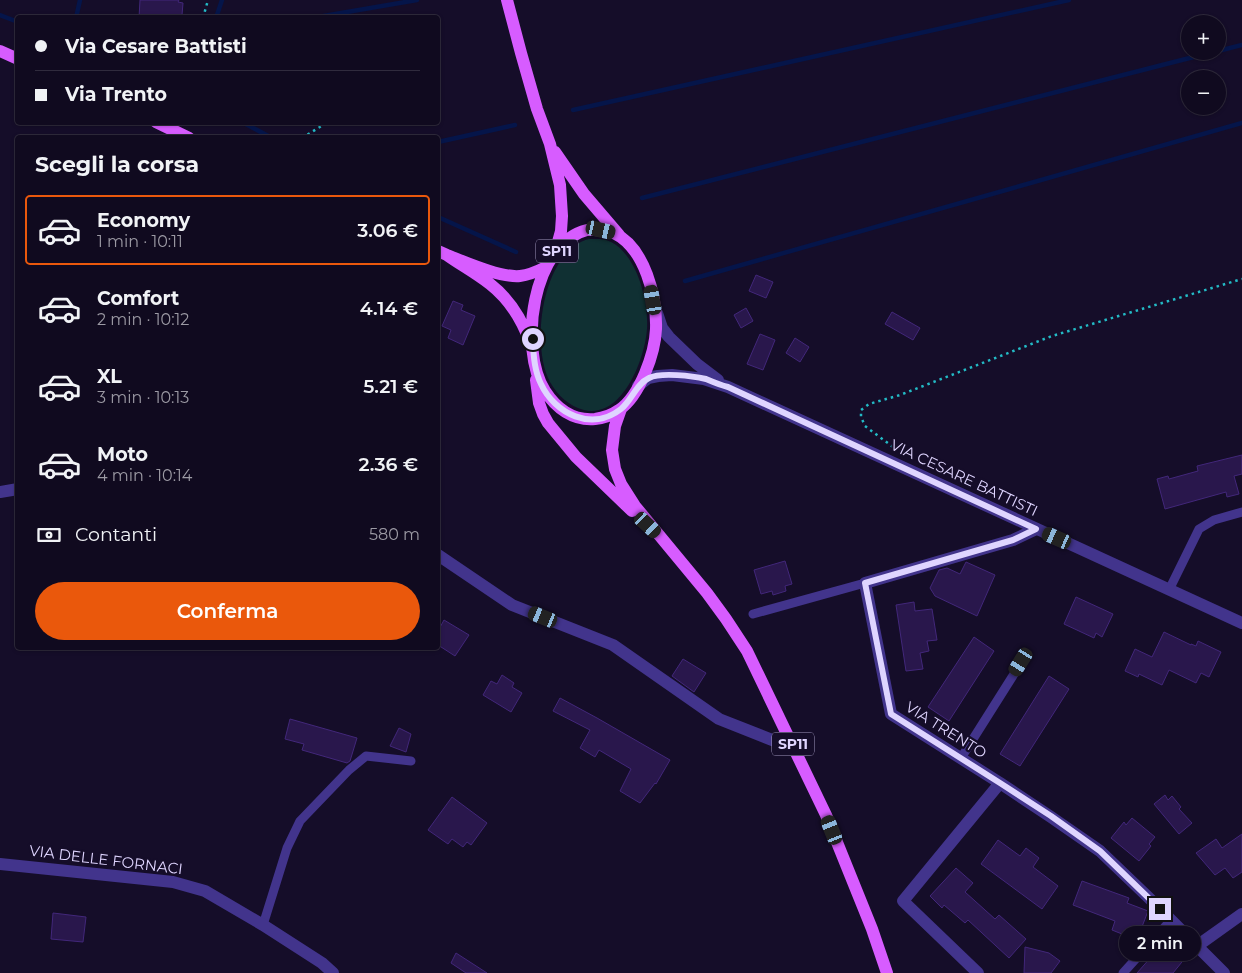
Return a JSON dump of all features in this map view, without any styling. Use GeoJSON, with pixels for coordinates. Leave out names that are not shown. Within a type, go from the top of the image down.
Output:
{"type":"FeatureCollection","features":[{"type":"Feature","properties":{"kind":"main road"},"geometry":{"type":"LineString","coordinates":[[507,0],[537,109],[550,144],[560,185],[562,200],[561,231],[556,252]]}},
{"type":"Feature","properties":{"kind":"main road"},"geometry":{"type":"LineString","coordinates":[[0,51],[15,58]]}},
{"type":"Feature","properties":{"kind":"main road"},"geometry":{"type":"LineString","coordinates":[[162,125],[183,135]]}},
{"type":"Feature","properties":{"kind":"main road"},"geometry":{"type":"LineString","coordinates":[[550,144],[584,194],[622,238]]}},
{"type":"Feature","properties":{"kind":"main road","name":"VIA CESARE BATTISTI"},"geometry":{"type":"LineString","coordinates":[[601,230],[613,232],[622,238],[640,258],[650,284],[656,330],[653,348],[638,386],[621,409],[601,418],[587,420],[573,416],[560,408],[551,400],[541,385],[534,356],[532,326],[537,289],[546,267],[556,252],[566,240],[578,232],[601,230]]}},
{"type":"Feature","properties":{"kind":"main road","name":"VIA CESARE BATTISTI"},"geometry":{"type":"LineString","coordinates":[[442,253],[509,276],[521,276],[546,267]]}},
{"type":"Feature","properties":{"kind":"main road","name":"VIA CESARE BATTISTI"},"geometry":{"type":"LineString","coordinates":[[442,253],[491,285],[504,297],[524,326],[534,356]]}},
{"type":"Feature","properties":{"kind":"main road","name":"SP11"},"geometry":{"type":"LineString","coordinates":[[534,356],[539,403],[548,423],[576,457],[660,536]]}},
{"type":"Feature","properties":{"kind":"main road","name":"SP11"},"geometry":{"type":"LineString","coordinates":[[621,409],[614,426],[612,450],[615,470],[621,484],[635,506],[707,593],[746,652],[826,815],[872,929],[887,973]]}},
{"type":"Feature","properties":{"kind":"street","name":"VIA CESARE BATTISTI"},"geometry":{"type":"LineString","coordinates":[[653,300],[662,328],[668,337],[697,364],[728,387]]}},
{"type":"Feature","properties":{"kind":"street","name":"VIA CESARE BATTISTI"},"geometry":{"type":"LineString","coordinates":[[638,386],[648,378],[672,375],[704,379],[728,387],[1242,623]]}},
{"type":"Feature","properties":{"kind":"street"},"geometry":{"type":"LineString","coordinates":[[0,492],[15,490]]}},
{"type":"Feature","properties":{"kind":"street"},"geometry":{"type":"LineString","coordinates":[[865,583],[1013,540],[1036,529]]}},
{"type":"Feature","properties":{"kind":"street"},"geometry":{"type":"LineString","coordinates":[[440,556],[512,605],[613,645],[718,719],[795,749]]}},
{"type":"Feature","properties":{"kind":"street","name":"VIA TRENTO"},"geometry":{"type":"LineString","coordinates":[[865,583],[891,714],[1051,816],[1100,851],[1224,973]]}},
{"type":"Feature","properties":{"kind":"street"},"geometry":{"type":"LineString","coordinates":[[978,973],[903,902],[1000,783]]}},
{"type":"Feature","properties":{"kind":"street","name":"VIA DELLE FORNACI"},"geometry":{"type":"LineString","coordinates":[[0,864],[173,882],[205,891],[263,925],[322,963],[333,973]]}},
{"type":"Feature","properties":{"kind":"street"},"geometry":{"type":"LineString","coordinates":[[1197,946],[1242,914]]}},
{"type":"Feature","properties":{"kind":"lane"},"geometry":{"type":"LineString","coordinates":[[1169,590],[1199,529],[1214,520],[1242,512]]}},
{"type":"Feature","properties":{"kind":"lane"},"geometry":{"type":"LineString","coordinates":[[753,614],[865,583]]}},
{"type":"Feature","properties":{"kind":"lane"},"geometry":{"type":"LineString","coordinates":[[961,758],[1021,662]]}},
{"type":"Feature","properties":{"kind":"lane"},"geometry":{"type":"LineString","coordinates":[[263,925],[287,848],[300,821],[349,770],[366,756],[411,761]]}},
{"type":"Feature","properties":{"kind":"lane"},"geometry":{"type":"LineString","coordinates":[[1123,973],[1171,920]]}},
{"type":"Feature","properties":{"kind":"path"},"geometry":{"type":"LineString","coordinates":[[204,15],[208,0]]}},
{"type":"Feature","properties":{"kind":"path"},"geometry":{"type":"LineString","coordinates":[[307,135],[323,125]]}},
{"type":"Feature","properties":{"kind":"path"},"geometry":{"type":"LineString","coordinates":[[893,447],[865,426],[861,417],[861,410],[868,404],[900,395],[1052,336],[1242,279]]}},
{"type":"Feature","properties":{"kind":"green space"},"geometry":{"type":"Polygon","coordinates":[[[589,239],[611,242],[628,257],[640,280],[647,318],[642,355],[629,384],[621,396],[610,405],[598,410],[584,410],[564,400],[550,382],[544,366],[541,346],[544,301],[551,280],[560,261],[573,247],[589,239]]]}},
{"type":"Feature","properties":{"kind":"building"},"geometry":{"type":"Polygon","coordinates":[[[140,0],[179,0],[178,2],[183,3],[182,15],[139,15],[140,0]]]}},
{"type":"Feature","properties":{"kind":"building"},"geometry":{"type":"Polygon","coordinates":[[[756,275],[773,282],[766,298],[749,291],[756,275]]]}},
{"type":"Feature","properties":{"kind":"building"},"geometry":{"type":"Polygon","coordinates":[[[453,301],[463,305],[461,310],[475,316],[463,345],[448,338],[451,330],[442,326],[453,301]]]}},
{"type":"Feature","properties":{"kind":"building"},"geometry":{"type":"Polygon","coordinates":[[[746,308],[753,321],[741,328],[734,315],[746,308]]]}},
{"type":"Feature","properties":{"kind":"building"},"geometry":{"type":"Polygon","coordinates":[[[892,312],[920,328],[913,340],[885,324],[892,312]]]}},
{"type":"Feature","properties":{"kind":"building"},"geometry":{"type":"Polygon","coordinates":[[[760,334],[775,340],[763,370],[747,364],[760,334]]]}},
{"type":"Feature","properties":{"kind":"building"},"geometry":{"type":"Polygon","coordinates":[[[795,338],[809,347],[800,362],[786,353],[795,338]]]}},
{"type":"Feature","properties":{"kind":"building"},"geometry":{"type":"Polygon","coordinates":[[[1242,455],[1242,474],[1234,476],[1239,494],[1227,497],[1226,492],[1165,509],[1157,479],[1168,476],[1169,479],[1198,471],[1197,466],[1242,455]]]}},
{"type":"Feature","properties":{"kind":"building"},"geometry":{"type":"Polygon","coordinates":[[[785,561],[792,584],[785,586],[786,591],[773,595],[772,591],[761,594],[754,570],[785,561]]]}},
{"type":"Feature","properties":{"kind":"building"},"geometry":{"type":"Polygon","coordinates":[[[966,562],[995,575],[977,616],[935,596],[930,588],[939,570],[947,568],[960,574],[966,562]]]}},
{"type":"Feature","properties":{"kind":"building"},"geometry":{"type":"Polygon","coordinates":[[[1076,597],[1113,614],[1102,637],[1096,633],[1094,638],[1064,624],[1076,597]]]}},
{"type":"Feature","properties":{"kind":"building"},"geometry":{"type":"Polygon","coordinates":[[[914,602],[915,611],[932,609],[937,640],[927,641],[929,651],[920,653],[923,669],[906,671],[896,605],[914,602]]]}},
{"type":"Feature","properties":{"kind":"building"},"geometry":{"type":"Polygon","coordinates":[[[444,620],[469,635],[455,656],[440,646],[440,627],[444,620]]]}},
{"type":"Feature","properties":{"kind":"building"},"geometry":{"type":"Polygon","coordinates":[[[1164,632],[1191,645],[1196,646],[1198,641],[1221,652],[1209,677],[1201,673],[1196,683],[1169,670],[1162,685],[1139,674],[1138,677],[1125,671],[1135,649],[1152,657],[1164,632]]]}},
{"type":"Feature","properties":{"kind":"building"},"geometry":{"type":"Polygon","coordinates":[[[974,637],[994,651],[949,721],[928,707],[974,637]]]}},
{"type":"Feature","properties":{"kind":"building"},"geometry":{"type":"Polygon","coordinates":[[[683,659],[706,673],[694,692],[672,676],[683,659]]]}},
{"type":"Feature","properties":{"kind":"building"},"geometry":{"type":"Polygon","coordinates":[[[502,675],[514,683],[512,687],[522,693],[511,712],[483,695],[491,681],[497,684],[502,675]]]}},
{"type":"Feature","properties":{"kind":"building"},"geometry":{"type":"Polygon","coordinates":[[[1049,676],[1069,689],[1020,766],[1000,754],[1049,676]]]}},
{"type":"Feature","properties":{"kind":"building"},"geometry":{"type":"Polygon","coordinates":[[[560,698],[670,760],[656,784],[640,803],[620,791],[631,769],[599,750],[595,757],[580,748],[590,730],[553,711],[560,698]]]}},
{"type":"Feature","properties":{"kind":"building"},"geometry":{"type":"Polygon","coordinates":[[[290,719],[357,738],[350,761],[347,763],[302,750],[304,744],[285,739],[290,719]]]}},
{"type":"Feature","properties":{"kind":"building"},"geometry":{"type":"Polygon","coordinates":[[[399,728],[411,734],[406,752],[390,746],[399,728]]]}},
{"type":"Feature","properties":{"kind":"building"},"geometry":{"type":"Polygon","coordinates":[[[1165,795],[1168,800],[1172,796],[1181,807],[1179,809],[1192,823],[1179,834],[1154,804],[1165,795]]]}},
{"type":"Feature","properties":{"kind":"building"},"geometry":{"type":"Polygon","coordinates":[[[452,797],[487,823],[471,845],[467,842],[463,847],[452,839],[448,844],[428,830],[452,797]]]}},
{"type":"Feature","properties":{"kind":"building"},"geometry":{"type":"Polygon","coordinates":[[[1132,818],[1155,837],[1149,844],[1151,846],[1139,861],[1111,838],[1124,822],[1126,825],[1132,818]]]}},
{"type":"Feature","properties":{"kind":"building"},"geometry":{"type":"Polygon","coordinates":[[[1242,834],[1242,872],[1233,878],[1225,868],[1215,875],[1196,853],[1216,839],[1222,848],[1242,834]]]}},
{"type":"Feature","properties":{"kind":"building"},"geometry":{"type":"Polygon","coordinates":[[[998,840],[1020,856],[1026,848],[1039,858],[1033,867],[1058,886],[1042,909],[981,864],[998,840]]]}},
{"type":"Feature","properties":{"kind":"building"},"geometry":{"type":"Polygon","coordinates":[[[956,868],[973,883],[965,892],[995,919],[999,915],[1026,939],[1009,958],[968,920],[965,923],[944,905],[942,908],[930,896],[956,868]]]}},
{"type":"Feature","properties":{"kind":"building"},"geometry":{"type":"Polygon","coordinates":[[[1082,881],[1129,898],[1127,903],[1148,911],[1140,932],[1135,930],[1132,938],[1112,930],[1115,921],[1073,905],[1082,881]]]}},
{"type":"Feature","properties":{"kind":"building"},"geometry":{"type":"Polygon","coordinates":[[[53,913],[86,917],[83,942],[51,939],[53,913]]]}},
{"type":"Feature","properties":{"kind":"building"},"geometry":{"type":"Polygon","coordinates":[[[1166,940],[1186,957],[1173,973],[1137,973],[1166,940]]]}},
{"type":"Feature","properties":{"kind":"building"},"geometry":{"type":"Polygon","coordinates":[[[1025,947],[1049,953],[1060,961],[1051,973],[1024,973],[1025,947]]]}},
{"type":"Feature","properties":{"kind":"building"},"geometry":{"type":"Polygon","coordinates":[[[456,953],[487,973],[466,973],[451,963],[456,953]]]}},
{"type":"Feature","properties":{"kind":"waterway"},"geometry":{"type":"LineString","coordinates":[[77,15],[80,0]]}},
{"type":"Feature","properties":{"kind":"waterway"},"geometry":{"type":"LineString","coordinates":[[217,15],[222,0]]}},
{"type":"Feature","properties":{"kind":"waterway"},"geometry":{"type":"LineString","coordinates":[[330,15],[417,0]]}},
{"type":"Feature","properties":{"kind":"waterway"},"geometry":{"type":"LineString","coordinates":[[573,110],[1069,0]]}},
{"type":"Feature","properties":{"kind":"waterway"},"geometry":{"type":"LineString","coordinates":[[0,15],[15,21]]}},
{"type":"Feature","properties":{"kind":"waterway"},"geometry":{"type":"LineString","coordinates":[[1226,49],[1242,45]]}},
{"type":"Feature","properties":{"kind":"waterway"},"geometry":{"type":"LineString","coordinates":[[642,198],[1182,60]]}},
{"type":"Feature","properties":{"kind":"waterway"},"geometry":{"type":"LineString","coordinates":[[685,281],[1242,123]]}},
{"type":"Feature","properties":{"kind":"waterway"},"geometry":{"type":"LineString","coordinates":[[248,125],[266,135]]}},
{"type":"Feature","properties":{"kind":"waterway"},"geometry":{"type":"LineString","coordinates":[[440,142],[515,125]]}},
{"type":"Feature","properties":{"kind":"waterway"},"geometry":{"type":"LineString","coordinates":[[440,218],[516,252]]}},
{"type":"Feature","properties":{"kind":"route"},"geometry":{"type":"LineString","coordinates":[[533,339],[533,353],[541,385],[551,400],[573,416],[587,420],[610,415],[621,409],[638,386],[648,378],[672,375],[704,379],[728,387],[1036,529],[1013,540],[865,583],[891,714],[1051,816],[1100,851],[1160,909]]}}]}
